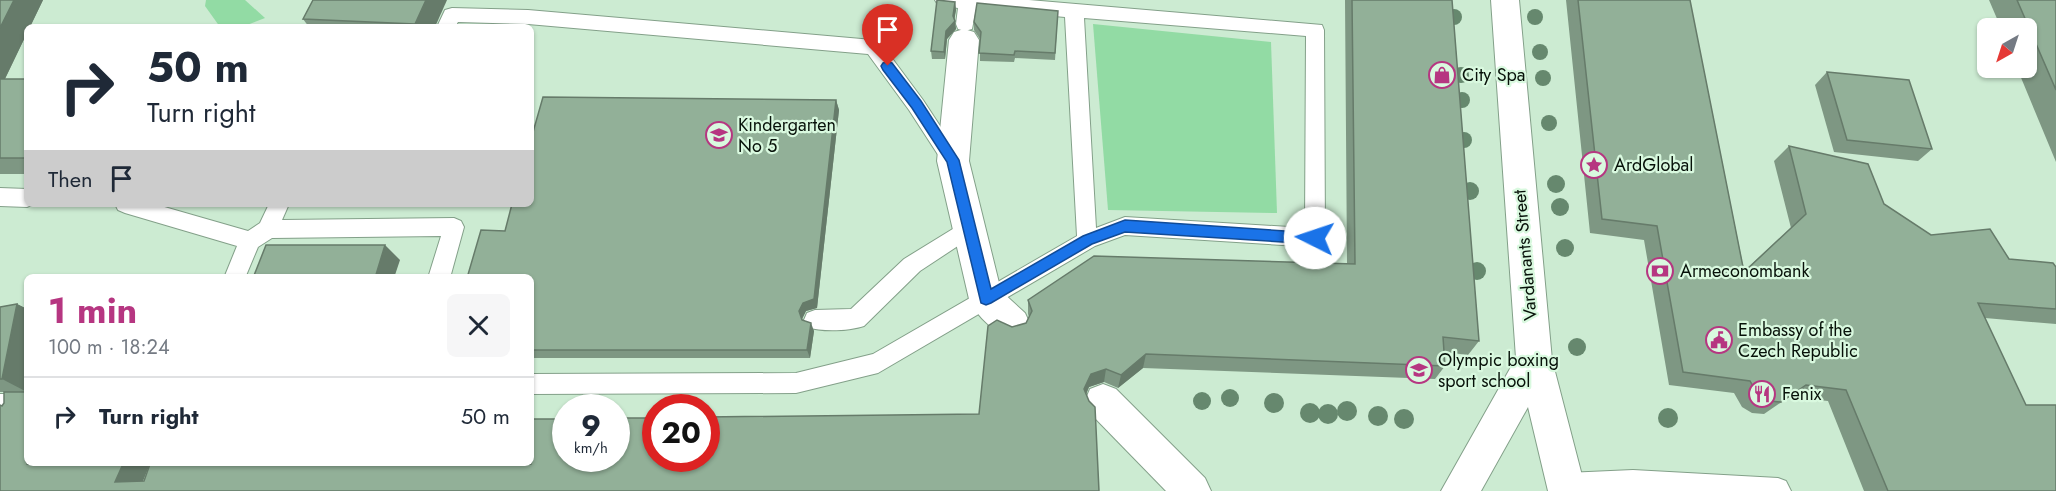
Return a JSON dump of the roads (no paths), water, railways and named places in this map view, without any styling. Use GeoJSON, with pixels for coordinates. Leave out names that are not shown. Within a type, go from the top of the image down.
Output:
{"type":"FeatureCollection","features":[{"type":"Feature","properties":{"kind":"street","name":"Vardanants Street"},"geometry":{"type":"LineString","coordinates":[[1505,0],[1534,360],[1566,488]]}},
{"type":"Feature","properties":{"kind":"street"},"geometry":{"type":"LineString","coordinates":[[964,32],[953,160],[986,299],[1013,324]]}},
{"type":"Feature","properties":{"kind":"street"},"geometry":{"type":"LineString","coordinates":[[1460,491],[1488,446],[1534,360]]}},
{"type":"Feature","properties":{"kind":"street"},"geometry":{"type":"LineString","coordinates":[[1103,401],[1192,491]]}},
{"type":"Feature","properties":{"kind":"lane"},"geometry":{"type":"LineString","coordinates":[[534,384],[796,383],[878,363],[1088,240],[1125,226],[1315,238],[1315,30],[944,0]]}},
{"type":"Feature","properties":{"kind":"lane"},"geometry":{"type":"LineString","coordinates":[[964,32],[968,1]]}},
{"type":"Feature","properties":{"kind":"lane"},"geometry":{"type":"LineString","coordinates":[[1074,11],[1085,226],[1088,240]]}},
{"type":"Feature","properties":{"kind":"lane"},"geometry":{"type":"LineString","coordinates":[[448,24],[452,15],[528,17],[873,47],[953,160]]}},
{"type":"Feature","properties":{"kind":"lane"},"geometry":{"type":"LineString","coordinates":[[0,197],[24,198]]}},
{"type":"Feature","properties":{"kind":"lane"},"geometry":{"type":"LineString","coordinates":[[134,207],[250,241]]}},
{"type":"Feature","properties":{"kind":"lane"},"geometry":{"type":"LineString","coordinates":[[236,274],[250,241],[268,229],[278,207]]}},
{"type":"Feature","properties":{"kind":"lane"},"geometry":{"type":"LineString","coordinates":[[268,229],[454,227],[440,274]]}},
{"type":"Feature","properties":{"kind":"lane"},"geometry":{"type":"LineString","coordinates":[[815,320],[856,319],[912,265],[969,228]]}},
{"type":"Feature","properties":{"kind":"lane"},"geometry":{"type":"LineString","coordinates":[[0,405],[24,405]]}},
{"type":"Feature","properties":{"kind":"lane"},"geometry":{"type":"LineString","coordinates":[[1566,488],[1633,481],[1779,491]]}},
{"type":"Feature","properties":{"kind":"place","name":"City Spa"},"geometry":{"type":"Point","coordinates":[1442,75]}},
{"type":"Feature","properties":{"kind":"place","name":"Kindergarten No 5"},"geometry":{"type":"Point","coordinates":[719,135]}},
{"type":"Feature","properties":{"kind":"place","name":"ArdGlobal"},"geometry":{"type":"Point","coordinates":[1594,165]}},
{"type":"Feature","properties":{"kind":"place","name":"Armeconombank"},"geometry":{"type":"Point","coordinates":[1660,271]}},
{"type":"Feature","properties":{"kind":"place","name":"Embassy of the Czech Republic"},"geometry":{"type":"Point","coordinates":[1719,340]}},
{"type":"Feature","properties":{"kind":"place","name":"Olympic boxing sport school"},"geometry":{"type":"Point","coordinates":[1419,370]}},
{"type":"Feature","properties":{"kind":"place","name":"Fenix"},"geometry":{"type":"Point","coordinates":[1762,394]}}]}
